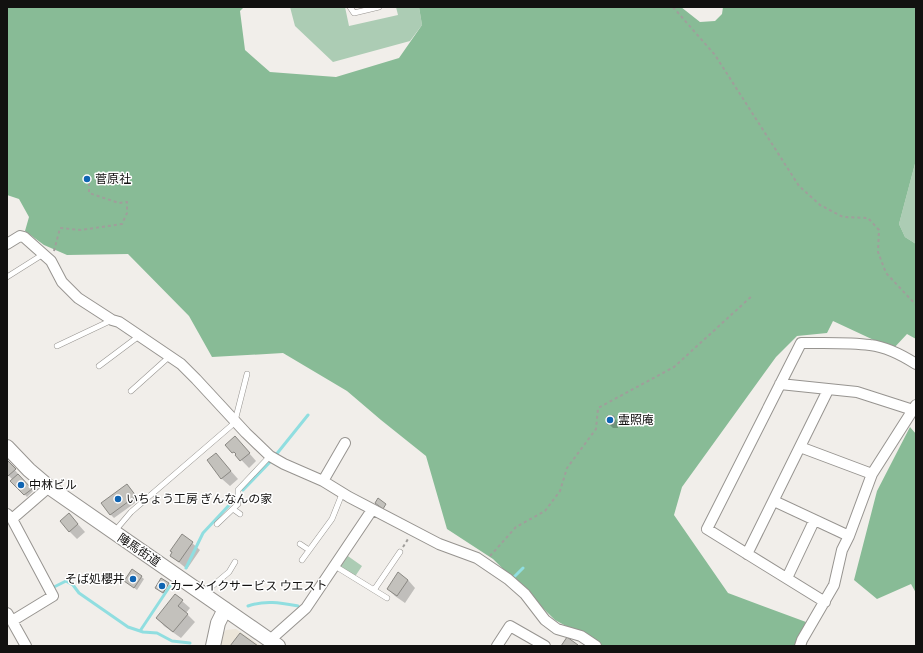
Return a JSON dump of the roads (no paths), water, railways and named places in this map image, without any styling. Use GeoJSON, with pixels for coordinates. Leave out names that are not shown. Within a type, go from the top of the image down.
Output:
{"type":"FeatureCollection","features":[{"type":"Feature","properties":{"kind":"main road","name":"陣馬街道"},"geometry":{"type":"LineString","coordinates":[[7,447],[49,487],[113,533],[203,593],[274,643]]}},
{"type":"Feature","properties":{"kind":"main road"},"geometry":{"type":"LineString","coordinates":[[213,646],[218,624],[225,609]]}},
{"type":"Feature","properties":{"kind":"street"},"geometry":{"type":"LineString","coordinates":[[7,244],[20,236],[24,237],[50,261],[62,282],[78,298],[112,320],[120,322],[170,356],[196,379],[246,433],[270,456],[284,464],[323,481],[342,494],[439,544],[477,558],[508,578],[525,594],[545,620],[557,629],[581,636],[590,644]]}},
{"type":"Feature","properties":{"kind":"street"},"geometry":{"type":"LineString","coordinates":[[825,602],[708,529],[801,343],[870,345],[894,352],[916,364]]}},
{"type":"Feature","properties":{"kind":"street"},"geometry":{"type":"LineString","coordinates":[[780,384],[857,392],[914,407],[872,474],[849,536],[842,550],[834,585],[800,646]]}},
{"type":"Feature","properties":{"kind":"street"},"geometry":{"type":"LineString","coordinates":[[747,554],[828,390]]}},
{"type":"Feature","properties":{"kind":"street"},"geometry":{"type":"LineString","coordinates":[[323,481],[345,443]]}},
{"type":"Feature","properties":{"kind":"street"},"geometry":{"type":"LineString","coordinates":[[800,446],[872,474]]}},
{"type":"Feature","properties":{"kind":"street"},"geometry":{"type":"LineString","coordinates":[[26,646],[9,617],[53,596],[9,517],[49,487]]}},
{"type":"Feature","properties":{"kind":"street"},"geometry":{"type":"LineString","coordinates":[[774,501],[814,521],[849,536]]}},
{"type":"Feature","properties":{"kind":"street"},"geometry":{"type":"LineString","coordinates":[[274,643],[306,608],[372,510]]}},
{"type":"Feature","properties":{"kind":"street"},"geometry":{"type":"LineString","coordinates":[[787,578],[814,521]]}},
{"type":"Feature","properties":{"kind":"street"},"geometry":{"type":"LineString","coordinates":[[497,646],[510,626],[545,646]]}},
{"type":"Feature","properties":{"kind":"lane"},"geometry":{"type":"LineString","coordinates":[[350,7],[354,13],[379,7]]}},
{"type":"Feature","properties":{"kind":"lane"},"geometry":{"type":"LineString","coordinates":[[7,277],[42,254]]}},
{"type":"Feature","properties":{"kind":"lane"},"geometry":{"type":"LineString","coordinates":[[57,346],[112,320]]}},
{"type":"Feature","properties":{"kind":"lane"},"geometry":{"type":"LineString","coordinates":[[99,366],[139,336]]}},
{"type":"Feature","properties":{"kind":"lane"},"geometry":{"type":"LineString","coordinates":[[131,392],[170,356]]}},
{"type":"Feature","properties":{"kind":"lane"},"geometry":{"type":"LineString","coordinates":[[113,533],[131,512],[235,421],[247,374]]}},
{"type":"Feature","properties":{"kind":"lane"},"geometry":{"type":"LineString","coordinates":[[217,524],[238,504],[238,490],[270,456]]}},
{"type":"Feature","properties":{"kind":"lane"},"geometry":{"type":"LineString","coordinates":[[302,560],[332,519],[342,494]]}},
{"type":"Feature","properties":{"kind":"lane"},"geometry":{"type":"LineString","coordinates":[[233,509],[240,514]]}},
{"type":"Feature","properties":{"kind":"lane"},"geometry":{"type":"LineString","coordinates":[[300,544],[309,550]]}},
{"type":"Feature","properties":{"kind":"lane"},"geometry":{"type":"LineString","coordinates":[[374,590],[400,552]]}},
{"type":"Feature","properties":{"kind":"lane"},"geometry":{"type":"LineString","coordinates":[[203,593],[228,572],[236,562]]}},
{"type":"Feature","properties":{"kind":"lane"},"geometry":{"type":"LineString","coordinates":[[335,566],[387,598]]}},
{"type":"Feature","properties":{"kind":"waterway"},"geometry":{"type":"LineString","coordinates":[[275,456],[308,415]]}},
{"type":"Feature","properties":{"kind":"waterway"},"geometry":{"type":"LineString","coordinates":[[243,490],[271,461]]}},
{"type":"Feature","properties":{"kind":"waterway"},"geometry":{"type":"LineString","coordinates":[[186,568],[203,533],[232,502]]}},
{"type":"Feature","properties":{"kind":"waterway"},"geometry":{"type":"LineString","coordinates":[[512,579],[523,568]]}},
{"type":"Feature","properties":{"kind":"waterway"},"geometry":{"type":"LineString","coordinates":[[54,587],[66,581],[73,585],[79,593],[128,627],[143,632],[157,633],[172,641],[190,643]]}},
{"type":"Feature","properties":{"kind":"waterway"},"geometry":{"type":"LineString","coordinates":[[140,631],[170,586]]}},
{"type":"Feature","properties":{"kind":"waterway"},"geometry":{"type":"LineString","coordinates":[[248,606],[261,603],[279,603],[298,606]]}},
{"type":"Feature","properties":{"kind":"place","name":"菅原社"},"geometry":{"type":"Point","coordinates":[87,179]}},
{"type":"Feature","properties":{"kind":"place","name":"霊照庵"},"geometry":{"type":"Point","coordinates":[610,420]}},
{"type":"Feature","properties":{"kind":"place","name":"中林ビル"},"geometry":{"type":"Point","coordinates":[21,485]}},
{"type":"Feature","properties":{"kind":"place","name":"いちょう工房 ぎんなんの家"},"geometry":{"type":"Point","coordinates":[118,499]}},
{"type":"Feature","properties":{"kind":"place","name":"そば処櫻井"},"geometry":{"type":"Point","coordinates":[133,579]}},
{"type":"Feature","properties":{"kind":"place","name":"カーメイクサービス ウエスト"},"geometry":{"type":"Point","coordinates":[162,586]}}]}
